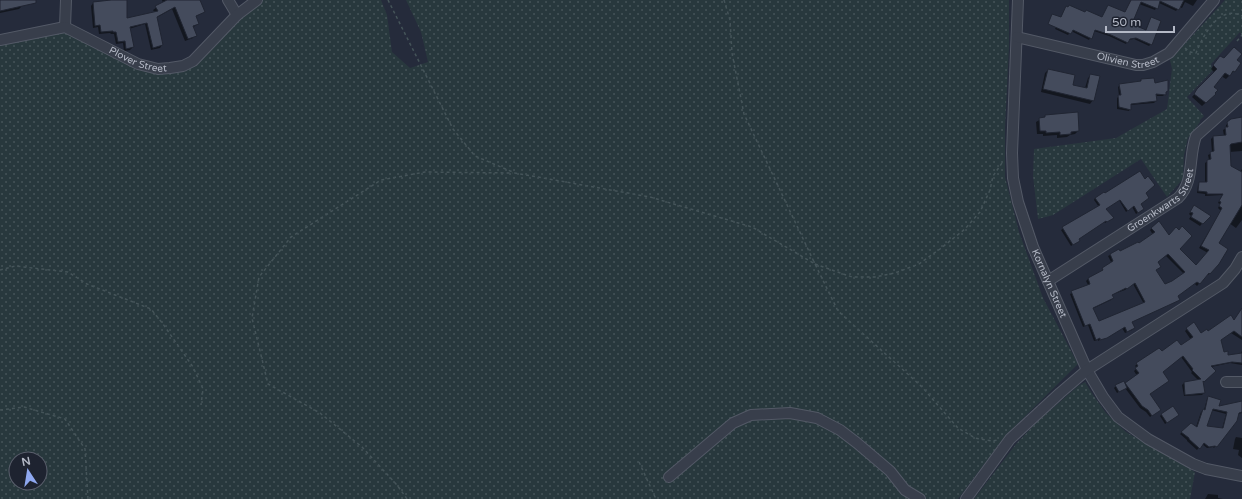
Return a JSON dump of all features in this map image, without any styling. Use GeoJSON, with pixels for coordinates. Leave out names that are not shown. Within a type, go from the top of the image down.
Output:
{"type":"FeatureCollection","features":[{"type":"Feature","properties":{"kind":"street"},"geometry":{"type":"LineString","coordinates":[[0,40],[65,27],[66,0]]}},
{"type":"Feature","properties":{"kind":"street"},"geometry":{"type":"LineString","coordinates":[[228,0],[237,15]]}},
{"type":"Feature","properties":{"kind":"street","name":"Plover Street"},"geometry":{"type":"LineString","coordinates":[[65,27],[138,64],[158,69],[170,68],[183,66],[193,61],[237,15],[257,0]]}},
{"type":"Feature","properties":{"kind":"street","name":"Kornalyn Street"},"geometry":{"type":"LineString","coordinates":[[1018,0],[1012,153],[1013,178],[1018,202],[1033,246],[1087,370],[1103,397],[1118,417],[1148,439],[1193,464],[1206,469],[1242,476]]}},
{"type":"Feature","properties":{"kind":"street","name":"Olivien Street"},"geometry":{"type":"LineString","coordinates":[[1017,37],[1136,65],[1143,65],[1164,56],[1169,52],[1214,0]]}},
{"type":"Feature","properties":{"kind":"street","name":"Groenkwarts Street"},"geometry":{"type":"LineString","coordinates":[[1048,280],[1178,198],[1184,191],[1189,181],[1193,145],[1196,136],[1242,95]]}},
{"type":"Feature","properties":{"kind":"street"},"geometry":{"type":"LineString","coordinates":[[966,499],[1010,439],[1060,393],[1087,370],[1223,284],[1242,257]]}},
{"type":"Feature","properties":{"kind":"street"},"geometry":{"type":"LineString","coordinates":[[1226,382],[1242,382]]}},
{"type":"Feature","properties":{"kind":"street"},"geometry":{"type":"LineString","coordinates":[[669,477],[733,423],[751,415],[790,412],[817,418],[840,430],[890,471],[905,490],[920,499]]}},
{"type":"Feature","properties":{"kind":"path"},"geometry":{"type":"LineString","coordinates":[[388,0],[453,129],[475,156],[515,173]]}},
{"type":"Feature","properties":{"kind":"path"},"geometry":{"type":"LineString","coordinates":[[724,0],[730,20],[732,53],[744,114],[838,311],[922,387],[958,428],[975,438],[992,440],[1010,439]]}},
{"type":"Feature","properties":{"kind":"path"},"geometry":{"type":"LineString","coordinates":[[1179,42],[1190,52],[1196,54],[1208,29],[1217,20],[1227,13],[1235,13],[1242,16]]}},
{"type":"Feature","properties":{"kind":"path"},"geometry":{"type":"LineString","coordinates":[[1237,41],[1242,35]]}},
{"type":"Feature","properties":{"kind":"path"},"geometry":{"type":"LineString","coordinates":[[407,499],[397,485],[362,447],[320,413],[268,384],[252,318],[259,277],[291,237],[381,180],[425,172],[515,173],[650,197],[752,227],[816,264],[852,277],[875,277],[895,273],[919,264],[965,229],[980,212],[990,190],[993,176],[1004,160],[1012,153]]}},
{"type":"Feature","properties":{"kind":"path"},"geometry":{"type":"LineString","coordinates":[[0,270],[15,266],[68,272],[87,284],[151,309],[193,367],[203,389],[201,405]]}},
{"type":"Feature","properties":{"kind":"path"},"geometry":{"type":"LineString","coordinates":[[0,410],[24,407],[65,419],[86,449],[88,499]]}},
{"type":"Feature","properties":{"kind":"path"},"geometry":{"type":"LineString","coordinates":[[639,462],[656,499]]}},
{"type":"Feature","properties":{"kind":"shaded area"},"geometry":{"type":"Polygon","coordinates":[[[257,0],[381,0],[387,15],[392,52],[410,68],[428,62],[421,32],[406,0],[1009,0],[1005,177],[1019,232],[1043,298],[1078,364],[1006,435],[958,499],[0,499],[0,40],[65,27],[138,64],[183,66],[257,0]]]}},
{"type":"Feature","properties":{"kind":"shaded area"},"geometry":{"type":"Polygon","coordinates":[[[1225,0],[1242,0],[1242,36],[1240,32],[1211,64],[1213,70],[1187,97],[1204,116],[1188,138],[1184,155],[1183,179],[1167,197],[1141,159],[1053,215],[1038,219],[1033,176],[1034,149],[1116,138],[1167,109],[1172,69],[1170,60],[1225,0]]]}},
{"type":"Feature","properties":{"kind":"shaded area"},"geometry":{"type":"Polygon","coordinates":[[[1085,382],[1106,413],[1126,432],[1195,472],[1190,499],[974,499],[1016,444],[1037,422],[1078,386],[1085,382]]]}},
{"type":"Feature","properties":{"kind":"building"},"geometry":{"type":"Polygon","coordinates":[[[0,0],[36,0],[36,3],[0,11],[0,0]]]}},
{"type":"Feature","properties":{"kind":"building"},"geometry":{"type":"Polygon","coordinates":[[[127,0],[127,18],[158,11],[155,6],[167,0],[200,0],[205,12],[196,16],[199,24],[193,26],[197,36],[188,39],[175,7],[157,17],[163,45],[153,48],[147,23],[130,27],[134,47],[126,49],[125,41],[118,42],[116,32],[101,32],[100,25],[95,26],[93,2],[127,0]]]}},
{"type":"Feature","properties":{"kind":"building"},"geometry":{"type":"Polygon","coordinates":[[[1131,0],[1184,0],[1179,10],[1160,1],[1158,9],[1141,2],[1132,24],[1146,30],[1151,17],[1161,21],[1152,45],[1136,38],[1130,39],[1128,43],[1111,35],[1095,30],[1092,39],[1073,30],[1071,34],[1048,24],[1052,14],[1061,17],[1066,6],[1068,7],[1069,5],[1102,17],[1108,5],[1125,12],[1131,0]]]}},
{"type":"Feature","properties":{"kind":"building"},"geometry":{"type":"Polygon","coordinates":[[[1234,47],[1242,54],[1237,60],[1241,63],[1235,72],[1233,71],[1230,76],[1225,73],[1214,87],[1218,90],[1215,93],[1216,94],[1206,103],[1194,94],[1217,69],[1213,65],[1220,56],[1224,58],[1234,47]]]}},
{"type":"Feature","properties":{"kind":"building"},"geometry":{"type":"Polygon","coordinates":[[[1048,69],[1075,75],[1073,85],[1087,88],[1090,74],[1100,76],[1094,101],[1043,89],[1048,69]]]}},
{"type":"Feature","properties":{"kind":"building"},"geometry":{"type":"Polygon","coordinates":[[[1154,78],[1155,83],[1168,80],[1168,91],[1166,92],[1166,95],[1156,94],[1157,101],[1131,104],[1131,110],[1119,107],[1118,95],[1121,95],[1119,84],[1141,81],[1141,79],[1154,78]]]}},
{"type":"Feature","properties":{"kind":"building"},"geometry":{"type":"Polygon","coordinates":[[[1078,112],[1079,131],[1071,132],[1071,134],[1060,135],[1060,132],[1046,133],[1046,131],[1040,131],[1039,118],[1045,117],[1045,115],[1078,112]]]}},
{"type":"Feature","properties":{"kind":"building"},"geometry":{"type":"Polygon","coordinates":[[[1242,117],[1242,142],[1230,145],[1231,166],[1242,172],[1242,205],[1219,243],[1228,249],[1219,264],[1200,284],[1197,282],[1178,296],[1180,300],[1132,322],[1135,328],[1127,332],[1125,327],[1107,338],[1100,340],[1100,338],[1096,340],[1090,324],[1085,326],[1071,291],[1090,284],[1088,278],[1103,270],[1102,268],[1113,261],[1110,254],[1119,249],[1120,251],[1138,242],[1139,243],[1155,232],[1151,228],[1159,221],[1169,235],[1176,227],[1179,230],[1182,226],[1192,236],[1180,249],[1196,265],[1209,250],[1201,246],[1222,208],[1219,206],[1221,202],[1219,201],[1223,194],[1207,194],[1207,192],[1198,191],[1199,182],[1207,182],[1207,160],[1211,159],[1210,152],[1214,151],[1213,136],[1226,135],[1225,127],[1228,127],[1227,122],[1231,119],[1242,117]],[[1168,254],[1158,262],[1161,267],[1156,270],[1165,284],[1185,272],[1168,254]],[[1135,283],[1127,289],[1126,288],[1112,295],[1114,298],[1093,308],[1099,321],[1145,302],[1135,283]]]}},
{"type":"Feature","properties":{"kind":"building"},"geometry":{"type":"Polygon","coordinates":[[[1140,171],[1145,179],[1148,176],[1155,185],[1146,193],[1149,198],[1141,204],[1144,209],[1138,213],[1134,206],[1128,211],[1120,200],[1106,209],[1114,218],[1107,222],[1106,221],[1079,239],[1080,241],[1073,245],[1062,227],[1100,205],[1095,198],[1140,171]]]}},
{"type":"Feature","properties":{"kind":"building"},"geometry":{"type":"Polygon","coordinates":[[[1194,205],[1211,216],[1203,224],[1191,217],[1193,213],[1190,212],[1194,205]]]}},
{"type":"Feature","properties":{"kind":"building"},"geometry":{"type":"Polygon","coordinates":[[[1242,308],[1242,337],[1234,331],[1221,340],[1224,352],[1228,351],[1228,355],[1242,353],[1242,363],[1232,362],[1211,366],[1216,371],[1204,382],[1203,381],[1205,393],[1185,395],[1184,382],[1201,379],[1192,370],[1193,369],[1183,356],[1163,372],[1169,381],[1150,394],[1161,410],[1152,416],[1148,410],[1142,406],[1125,383],[1139,373],[1135,368],[1138,366],[1136,363],[1159,348],[1162,351],[1177,340],[1181,345],[1193,337],[1186,328],[1194,322],[1201,333],[1207,329],[1208,331],[1231,315],[1234,320],[1242,308]]]}},
{"type":"Feature","properties":{"kind":"building"},"geometry":{"type":"Polygon","coordinates":[[[1124,381],[1127,388],[1119,392],[1115,385],[1124,381]]]}},
{"type":"Feature","properties":{"kind":"building"},"geometry":{"type":"Polygon","coordinates":[[[1208,396],[1221,400],[1219,406],[1242,401],[1242,412],[1239,413],[1237,421],[1217,447],[1209,447],[1204,443],[1200,449],[1181,432],[1191,423],[1197,427],[1203,409],[1205,410],[1208,396]],[[1213,409],[1207,426],[1223,428],[1227,412],[1213,409]]]}},
{"type":"Feature","properties":{"kind":"building"},"geometry":{"type":"Polygon","coordinates":[[[1173,406],[1179,415],[1167,423],[1161,414],[1173,406]]]}}]}
